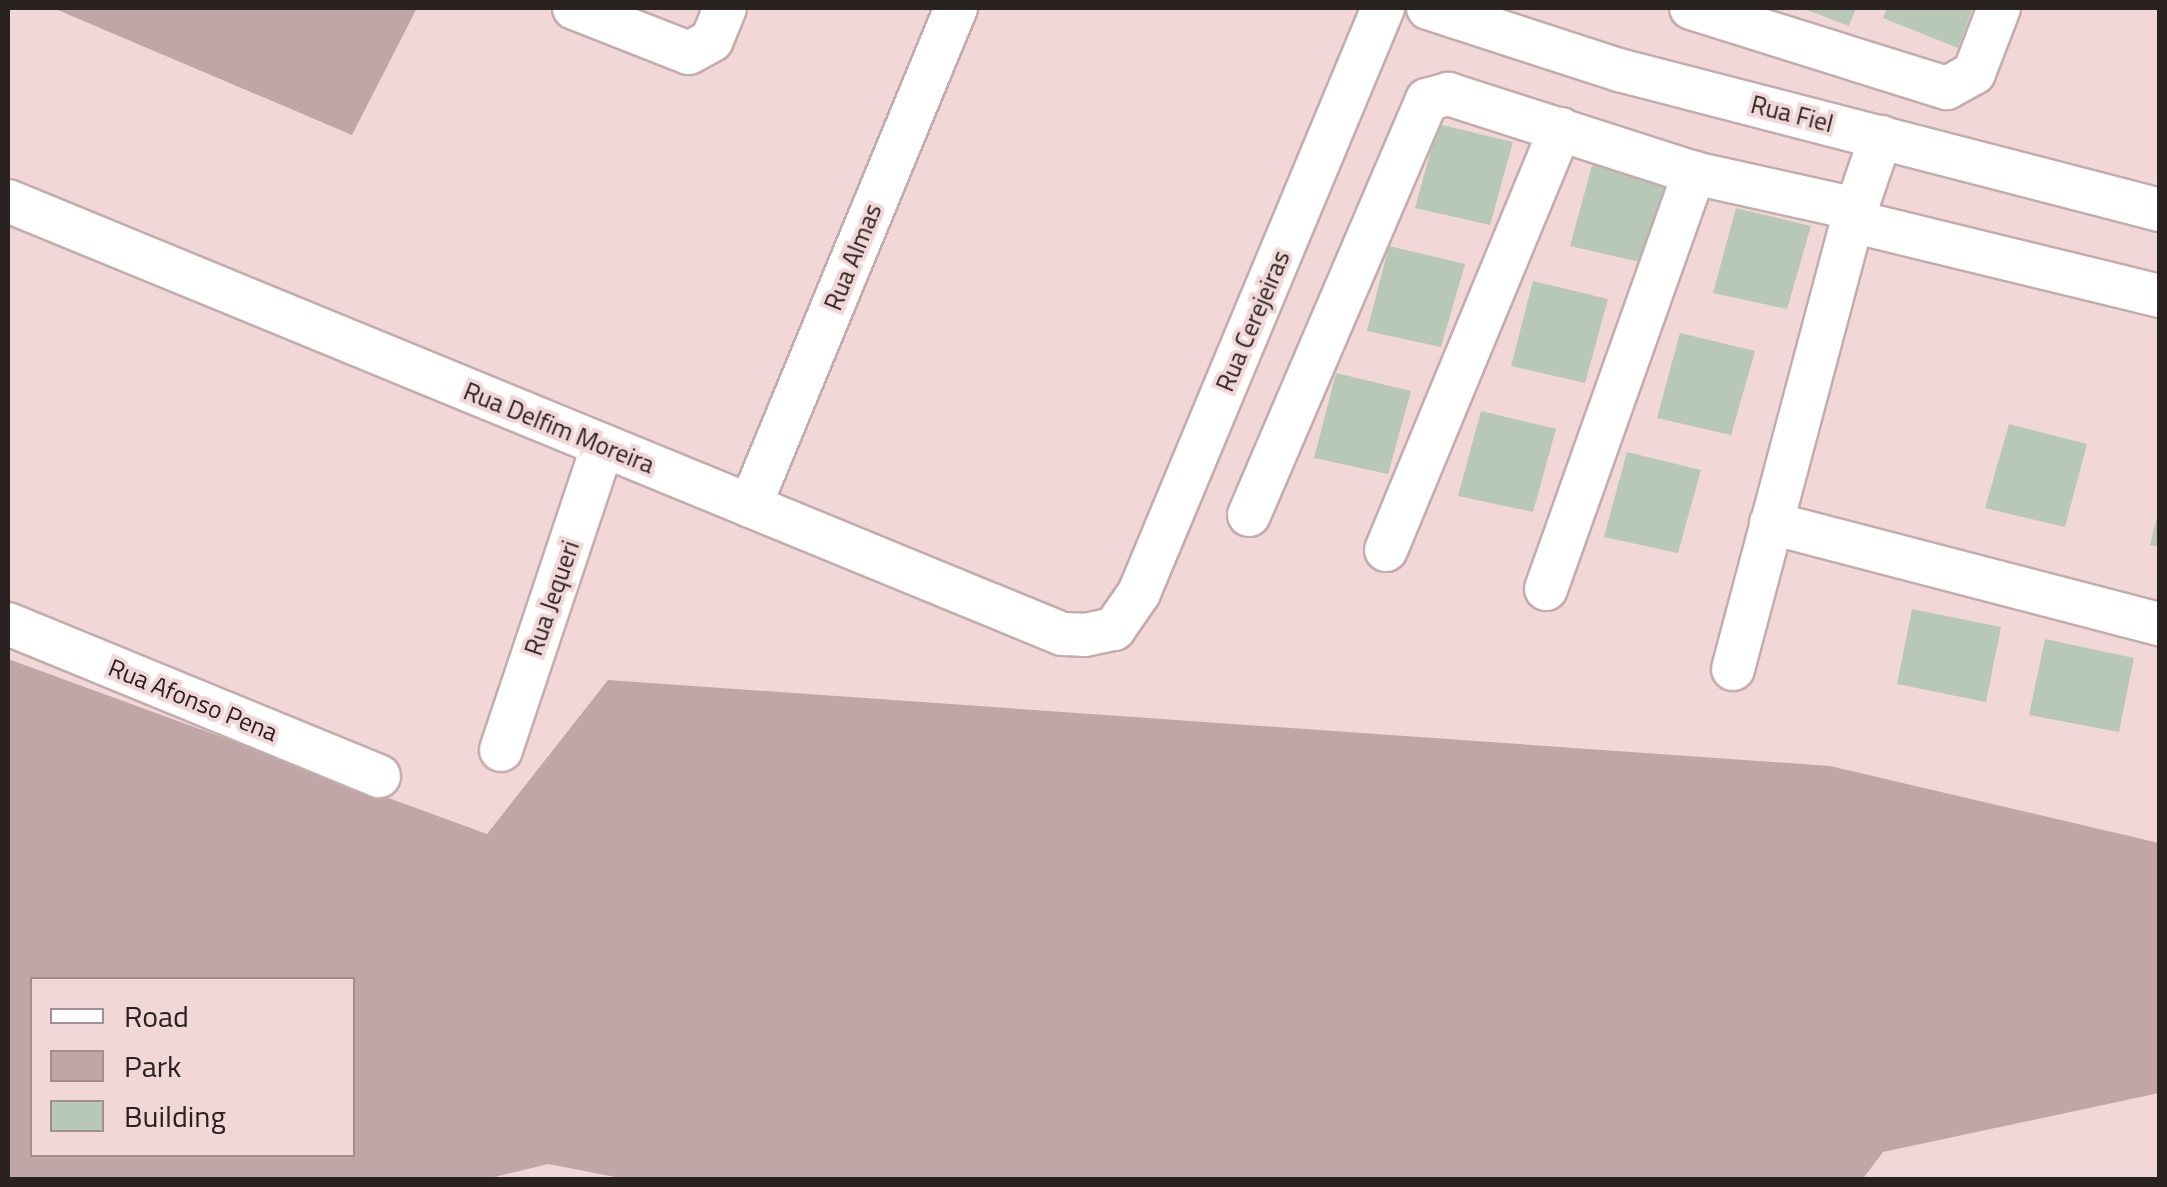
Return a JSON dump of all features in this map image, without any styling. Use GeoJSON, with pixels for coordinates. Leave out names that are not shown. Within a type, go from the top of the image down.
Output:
{"type":"FeatureCollection","features":[{"type":"Feature","properties":{"kind":"street"},"geometry":{"type":"LineString","coordinates":[[574,8],[689,53],[702,49],[726,8]]}},
{"type":"Feature","properties":{"kind":"street","name":"Rua Almas"},"geometry":{"type":"LineString","coordinates":[[750,506],[956,8]]}},
{"type":"Feature","properties":{"kind":"street","name":"Rua Cerejeiras"},"geometry":{"type":"LineString","coordinates":[[1114,628],[1139,593],[1384,8]]}},
{"type":"Feature","properties":{"kind":"street","name":"Rua Fiel"},"geometry":{"type":"LineString","coordinates":[[1428,8],[1620,70],[2160,210]]}},
{"type":"Feature","properties":{"kind":"street"},"geometry":{"type":"LineString","coordinates":[[1691,8],[1947,88],[1974,74],[1999,8]]}},
{"type":"Feature","properties":{"kind":"street"},"geometry":{"type":"LineString","coordinates":[[1249,515],[1419,109],[1448,94],[1694,173],[2160,296]]}},
{"type":"Feature","properties":{"kind":"street"},"geometry":{"type":"LineString","coordinates":[[1386,550],[1560,129]]}},
{"type":"Feature","properties":{"kind":"street"},"geometry":{"type":"LineString","coordinates":[[1733,669],[1854,215],[1881,137]]}},
{"type":"Feature","properties":{"kind":"street"},"geometry":{"type":"LineString","coordinates":[[1546,589],[1694,173]]}},
{"type":"Feature","properties":{"kind":"street","name":"Rua Delfim Moreira"},"geometry":{"type":"LineString","coordinates":[[8,201],[1062,634],[1114,628]]}},
{"type":"Feature","properties":{"kind":"street","name":"Rua Jequeri"},"geometry":{"type":"LineString","coordinates":[[501,750],[604,446]]}},
{"type":"Feature","properties":{"kind":"street"},"geometry":{"type":"LineString","coordinates":[[1772,523],[2160,624]]}},
{"type":"Feature","properties":{"kind":"street","name":"Rua Afonso Pena"},"geometry":{"type":"LineString","coordinates":[[8,624],[379,776]]}},
{"type":"Feature","properties":{"kind":"green space"},"geometry":{"type":"Polygon","coordinates":[[[53,8],[417,8],[352,135],[53,8]]]}},
{"type":"Feature","properties":{"kind":"green space"},"geometry":{"type":"Polygon","coordinates":[[[8,659],[487,834],[608,680],[1830,766],[2159,843],[2159,1093],[1883,1152],[1862,1180],[631,1180],[548,1164],[483,1180],[8,1179],[8,659]]]}},
{"type":"Feature","properties":{"kind":"building"},"geometry":{"type":"Polygon","coordinates":[[[1802,8],[1856,8],[1849,26],[1802,8]]]}},
{"type":"Feature","properties":{"kind":"building"},"geometry":{"type":"Polygon","coordinates":[[[1887,8],[1973,8],[1958,48],[1883,18],[1887,8]]]}},
{"type":"Feature","properties":{"kind":"building"},"geometry":{"type":"Polygon","coordinates":[[[1438,124],[1513,142],[1490,225],[1415,208],[1438,124]]]}},
{"type":"Feature","properties":{"kind":"building"},"geometry":{"type":"Polygon","coordinates":[[[1593,162],[1667,180],[1644,263],[1570,246],[1593,162]]]}},
{"type":"Feature","properties":{"kind":"building"},"geometry":{"type":"Polygon","coordinates":[[[1736,208],[1811,226],[1787,309],[1713,293],[1736,208]]]}},
{"type":"Feature","properties":{"kind":"building"},"geometry":{"type":"Polygon","coordinates":[[[1389,246],[1465,264],[1441,347],[1367,331],[1389,246]]]}},
{"type":"Feature","properties":{"kind":"building"},"geometry":{"type":"Polygon","coordinates":[[[1533,281],[1608,299],[1585,383],[1511,366],[1533,281]]]}},
{"type":"Feature","properties":{"kind":"building"},"geometry":{"type":"Polygon","coordinates":[[[1680,333],[1755,351],[1731,435],[1657,418],[1680,333]]]}},
{"type":"Feature","properties":{"kind":"building"},"geometry":{"type":"Polygon","coordinates":[[[1336,373],[1411,391],[1388,474],[1314,458],[1336,373]]]}},
{"type":"Feature","properties":{"kind":"building"},"geometry":{"type":"Polygon","coordinates":[[[1481,411],[1556,429],[1533,512],[1458,496],[1481,411]]]}},
{"type":"Feature","properties":{"kind":"building"},"geometry":{"type":"Polygon","coordinates":[[[2009,424],[2087,444],[2065,527],[1985,508],[2009,424]]]}},
{"type":"Feature","properties":{"kind":"building"},"geometry":{"type":"Polygon","coordinates":[[[1627,452],[1701,470],[1678,553],[1604,537],[1627,452]]]}},
{"type":"Feature","properties":{"kind":"building"},"geometry":{"type":"Polygon","coordinates":[[[2160,513],[2160,547],[2150,545],[2160,513]]]}},
{"type":"Feature","properties":{"kind":"building"},"geometry":{"type":"Polygon","coordinates":[[[1912,609],[2001,627],[1986,702],[1897,684],[1912,609]]]}},
{"type":"Feature","properties":{"kind":"building"},"geometry":{"type":"Polygon","coordinates":[[[2045,639],[2134,658],[2119,732],[2029,715],[2045,639]]]}}]}
